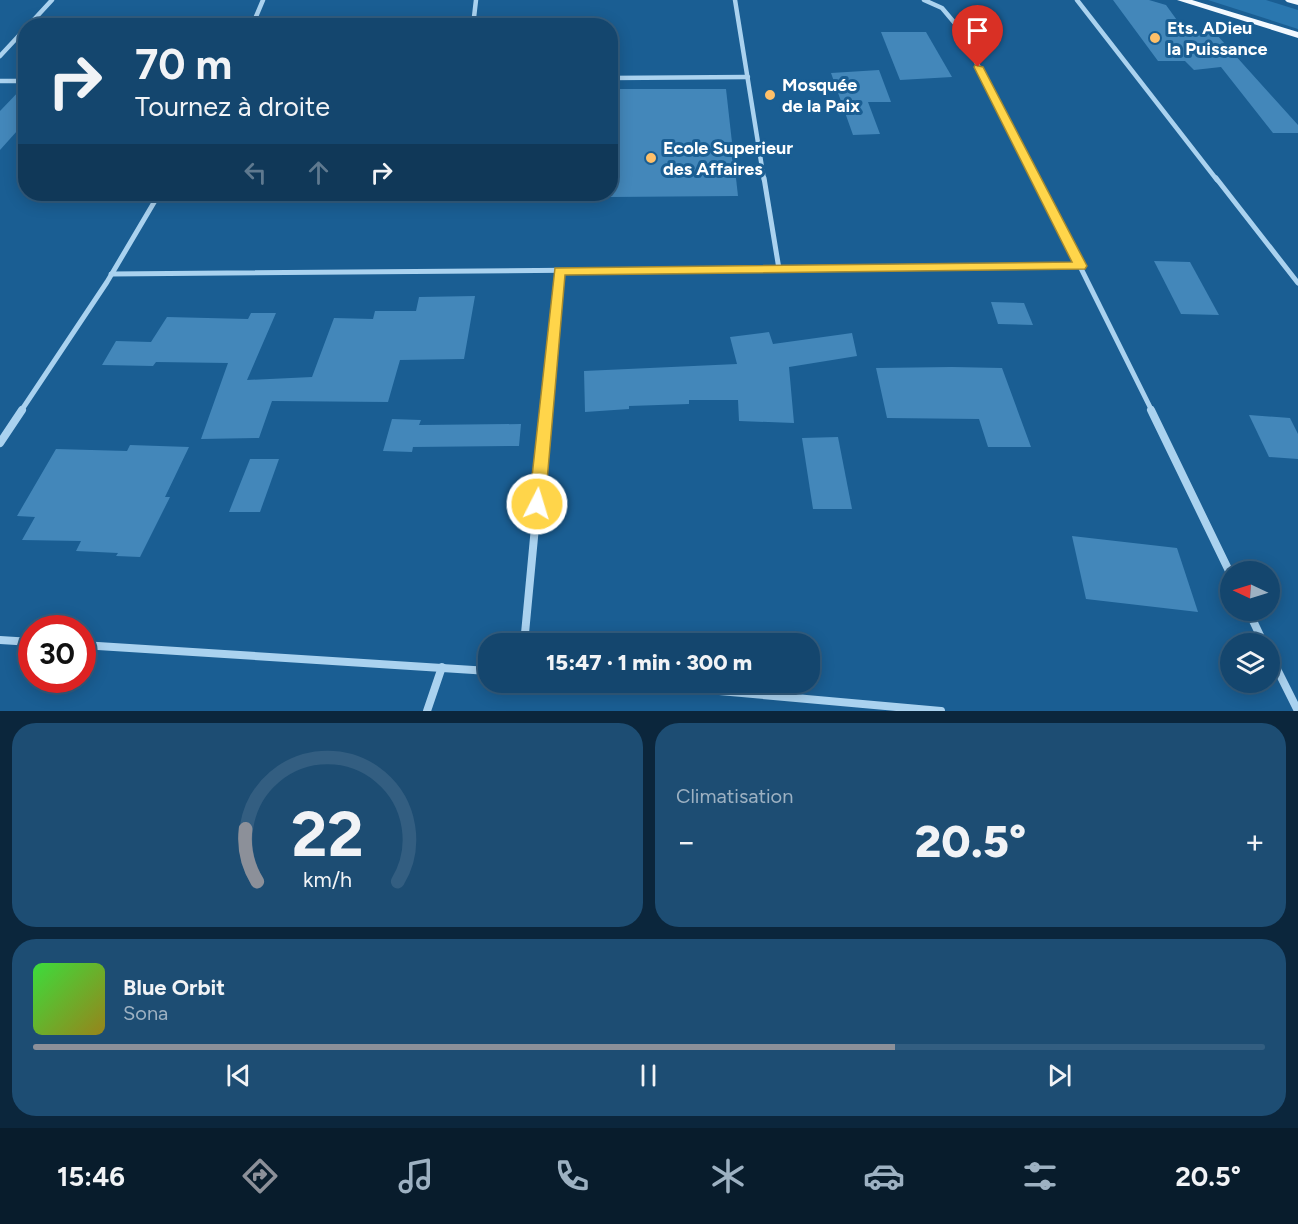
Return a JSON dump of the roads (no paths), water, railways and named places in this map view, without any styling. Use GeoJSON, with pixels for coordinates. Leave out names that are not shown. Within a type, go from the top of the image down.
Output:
{"type":"FeatureCollection","features":[{"type":"Feature","properties":{"kind":"main road"},"geometry":{"type":"LineString","coordinates":[[1182,0],[1298,35]]}},
{"type":"Feature","properties":{"kind":"main road"},"geometry":{"type":"LineString","coordinates":[[1290,0],[1298,2]]}},
{"type":"Feature","properties":{"kind":"street"},"geometry":{"type":"LineString","coordinates":[[35,18],[52,0]]}},
{"type":"Feature","properties":{"kind":"street"},"geometry":{"type":"LineString","coordinates":[[255,18],[263,0]]}},
{"type":"Feature","properties":{"kind":"street"},"geometry":{"type":"LineString","coordinates":[[474,18],[476,0]]}},
{"type":"Feature","properties":{"kind":"street"},"geometry":{"type":"LineString","coordinates":[[735,0],[779,269]]}},
{"type":"Feature","properties":{"kind":"street"},"geometry":{"type":"LineString","coordinates":[[924,0],[942,8],[958,27],[1081,266],[1224,561]]}},
{"type":"Feature","properties":{"kind":"street"},"geometry":{"type":"LineString","coordinates":[[1077,0],[1298,283]]}},
{"type":"Feature","properties":{"kind":"street"},"geometry":{"type":"LineString","coordinates":[[0,56],[18,37]]}},
{"type":"Feature","properties":{"kind":"street"},"geometry":{"type":"LineString","coordinates":[[618,78],[748,77]]}},
{"type":"Feature","properties":{"kind":"street"},"geometry":{"type":"LineString","coordinates":[[0,81],[18,81]]}},
{"type":"Feature","properties":{"kind":"street"},"geometry":{"type":"LineString","coordinates":[[0,443],[111,274],[155,201]]}},
{"type":"Feature","properties":{"kind":"street"},"geometry":{"type":"LineString","coordinates":[[111,274],[1081,266]]}},
{"type":"Feature","properties":{"kind":"street"},"geometry":{"type":"LineString","coordinates":[[525,633],[559,271]]}},
{"type":"Feature","properties":{"kind":"street"},"geometry":{"type":"LineString","coordinates":[[0,640],[18,641]]}},
{"type":"Feature","properties":{"kind":"street"},"geometry":{"type":"LineString","coordinates":[[96,646],[478,670]]}},
{"type":"Feature","properties":{"kind":"street"},"geometry":{"type":"LineString","coordinates":[[427,711],[442,667]]}},
{"type":"Feature","properties":{"kind":"street"},"geometry":{"type":"LineString","coordinates":[[1280,675],[1298,711]]}},
{"type":"Feature","properties":{"kind":"street"},"geometry":{"type":"LineString","coordinates":[[741,693],[941,711]]}},
{"type":"Feature","properties":{"kind":"place","name":"Ets. ADieu la Puissance"},"geometry":{"type":"Point","coordinates":[1155,38]}},
{"type":"Feature","properties":{"kind":"place","name":"Mosquée de la Paix"},"geometry":{"type":"Point","coordinates":[770,95]}},
{"type":"Feature","properties":{"kind":"place","name":"Ecole Superieur des Affaires"},"geometry":{"type":"Point","coordinates":[651,158]}}]}
